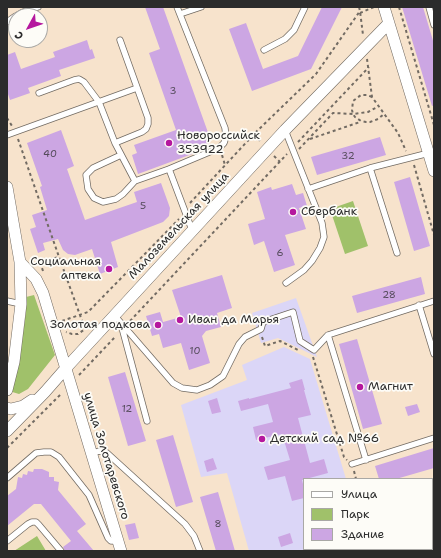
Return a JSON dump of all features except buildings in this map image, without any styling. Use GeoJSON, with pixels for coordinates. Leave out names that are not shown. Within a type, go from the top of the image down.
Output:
{"type":"FeatureCollection","features":[{"type":"Feature","properties":{"kind":"street"},"geometry":{"type":"LineString","coordinates":[[384,7],[434,171]]}},
{"type":"Feature","properties":{"kind":"street","name":"Малоземельская улица"},"geometry":{"type":"LineString","coordinates":[[7,431],[66,368],[121,324],[192,231],[285,130],[389,22]]}},
{"type":"Feature","properties":{"kind":"street"},"geometry":{"type":"LineString","coordinates":[[7,187],[20,262],[21,304],[14,362],[7,390]]}},
{"type":"Feature","properties":{"kind":"street","name":"улица Золотаревского"},"geometry":{"type":"LineString","coordinates":[[20,262],[36,279],[43,293],[120,546]]}},
{"type":"Feature","properties":{"kind":"street"},"geometry":{"type":"LineString","coordinates":[[7,408],[11,409],[23,406],[45,392]]}},
{"type":"Feature","properties":{"kind":"lane"},"geometry":{"type":"LineString","coordinates":[[7,22],[14,16],[38,7]]}},
{"type":"Feature","properties":{"kind":"lane"},"geometry":{"type":"LineString","coordinates":[[121,155],[93,168],[86,176],[88,189],[94,198],[103,202],[116,199],[135,181],[169,169],[219,148],[224,143],[226,136],[225,128],[177,7]]}},
{"type":"Feature","properties":{"kind":"lane"},"geometry":{"type":"LineString","coordinates":[[180,14],[201,7]]}},
{"type":"Feature","properties":{"kind":"lane"},"geometry":{"type":"LineString","coordinates":[[264,50],[285,39],[294,30],[305,7]]}},
{"type":"Feature","properties":{"kind":"lane"},"geometry":{"type":"LineString","coordinates":[[429,7],[434,25]]}},
{"type":"Feature","properties":{"kind":"lane"},"geometry":{"type":"LineString","coordinates":[[115,143],[142,132],[148,124],[148,118],[120,40]]}},
{"type":"Feature","properties":{"kind":"lane"},"geometry":{"type":"LineString","coordinates":[[39,93],[74,80],[79,79],[84,82],[99,102],[115,143],[135,181]]}},
{"type":"Feature","properties":{"kind":"lane"},"geometry":{"type":"LineString","coordinates":[[7,135],[137,88]]}},
{"type":"Feature","properties":{"kind":"lane"},"geometry":{"type":"LineString","coordinates":[[285,130],[322,223],[324,237],[320,248],[312,261],[304,270],[286,283]]}},
{"type":"Feature","properties":{"kind":"lane"},"geometry":{"type":"LineString","coordinates":[[308,189],[370,168],[429,153]]}},
{"type":"Feature","properties":{"kind":"lane"},"geometry":{"type":"LineString","coordinates":[[370,168],[397,254]]}},
{"type":"Feature","properties":{"kind":"lane"},"geometry":{"type":"LineString","coordinates":[[169,169],[192,231]]}},
{"type":"Feature","properties":{"kind":"lane"},"geometry":{"type":"LineString","coordinates":[[7,301],[21,304]]}},
{"type":"Feature","properties":{"kind":"lane"},"geometry":{"type":"LineString","coordinates":[[121,324],[173,383],[182,388],[197,390],[210,385],[223,376],[239,344],[245,338],[261,329],[263,322],[293,312],[300,341],[314,350],[328,335],[434,301]]}},
{"type":"Feature","properties":{"kind":"lane"},"geometry":{"type":"LineString","coordinates":[[419,305],[434,354]]}},
{"type":"Feature","properties":{"kind":"lane"},"geometry":{"type":"LineString","coordinates":[[121,324],[147,420]]}},
{"type":"Feature","properties":{"kind":"lane"},"geometry":{"type":"LineString","coordinates":[[328,335],[366,460]]}},
{"type":"Feature","properties":{"kind":"lane"},"geometry":{"type":"LineString","coordinates":[[352,464],[434,438]]}},
{"type":"Feature","properties":{"kind":"lane"},"geometry":{"type":"LineString","coordinates":[[91,454],[99,451],[107,453],[185,524],[194,536],[200,551]]}},
{"type":"Feature","properties":{"kind":"lane"},"geometry":{"type":"LineString","coordinates":[[7,478],[36,453],[51,452],[59,458],[89,495],[108,538],[120,546]]}},
{"type":"Feature","properties":{"kind":"lane"},"geometry":{"type":"LineString","coordinates":[[7,541],[28,524],[36,522],[61,551]]}},
{"type":"Feature","properties":{"kind":"path"},"geometry":{"type":"LineString","coordinates":[[359,7],[361,29]]}},
{"type":"Feature","properties":{"kind":"path"},"geometry":{"type":"LineString","coordinates":[[60,322],[88,312],[179,219],[179,216],[184,210],[254,133],[316,74],[360,12],[374,7]]}},
{"type":"Feature","properties":{"kind":"path"},"geometry":{"type":"LineString","coordinates":[[399,7],[434,125]]}},
{"type":"Feature","properties":{"kind":"path"},"geometry":{"type":"LineString","coordinates":[[7,448],[71,385],[121,324],[293,152],[329,109],[369,67],[372,97]]}},
{"type":"Feature","properties":{"kind":"path"},"geometry":{"type":"LineString","coordinates":[[384,114],[378,119],[370,122],[361,121],[352,114],[353,102],[358,96],[364,94],[372,97],[380,106],[398,134],[415,167],[434,234]]}},
{"type":"Feature","properties":{"kind":"path"},"geometry":{"type":"LineString","coordinates":[[329,109],[333,113],[352,114],[368,112],[380,106]]}},
{"type":"Feature","properties":{"kind":"path"},"geometry":{"type":"LineString","coordinates":[[293,152],[308,140],[333,113]]}},
{"type":"Feature","properties":{"kind":"path"},"geometry":{"type":"LineString","coordinates":[[7,118],[15,132],[85,329],[78,334],[63,331]]}},
{"type":"Feature","properties":{"kind":"path"},"geometry":{"type":"LineString","coordinates":[[308,140],[361,121]]}},
{"type":"Feature","properties":{"kind":"path"},"geometry":{"type":"LineString","coordinates":[[219,148],[225,165]]}},
{"type":"Feature","properties":{"kind":"path"},"geometry":{"type":"LineString","coordinates":[[45,277],[40,262],[60,257]]}},
{"type":"Feature","properties":{"kind":"path"},"geometry":{"type":"LineString","coordinates":[[261,329],[265,346],[280,341],[300,351]]}},
{"type":"Feature","properties":{"kind":"path"},"geometry":{"type":"LineString","coordinates":[[307,354],[314,357],[344,457],[352,464],[356,478]]}},
{"type":"Feature","properties":{"kind":"shaded area"},"geometry":{"type":"Polygon","coordinates":[[[296,298],[317,357],[278,338],[261,343],[252,313],[296,298]]]}},
{"type":"Feature","properties":{"kind":"shaded area","name":"Детский сад №66"},"geometry":{"type":"Polygon","coordinates":[[[284,347],[310,359],[346,478],[303,478],[303,550],[312,550],[249,551],[227,473],[201,477],[181,405],[247,380],[242,365],[284,347]]]}},
{"type":"Feature","properties":{"kind":"green space"},"geometry":{"type":"Polygon","coordinates":[[[353,201],[368,246],[345,254],[330,209],[353,201]]]}},
{"type":"Feature","properties":{"kind":"green space"},"geometry":{"type":"Polygon","coordinates":[[[34,295],[55,355],[28,389],[19,394],[9,391],[20,353],[26,311],[26,297],[34,295]]]}},
{"type":"Feature","properties":{"kind":"green space"},"geometry":{"type":"Polygon","coordinates":[[[37,536],[46,551],[14,551],[37,536]]]}},
{"type":"Feature","properties":{"kind":"place","name":"Новороссийск 353922"},"geometry":{"type":"Point","coordinates":[169,143]}},
{"type":"Feature","properties":{"kind":"place","name":"Сбербанк"},"geometry":{"type":"Point","coordinates":[293,212]}},
{"type":"Feature","properties":{"kind":"place","name":"Социальная аптека"},"geometry":{"type":"Point","coordinates":[109,269]}},
{"type":"Feature","properties":{"kind":"place","name":"Иван да Марья"},"geometry":{"type":"Point","coordinates":[180,320]}},
{"type":"Feature","properties":{"kind":"place","name":"Золотая подкова"},"geometry":{"type":"Point","coordinates":[158,325]}},
{"type":"Feature","properties":{"kind":"place","name":"Магнит"},"geometry":{"type":"Point","coordinates":[360,387]}},
{"type":"Feature","properties":{"kind":"place","name":"Детский сад №66"},"geometry":{"type":"Point","coordinates":[262,439]}}]}
